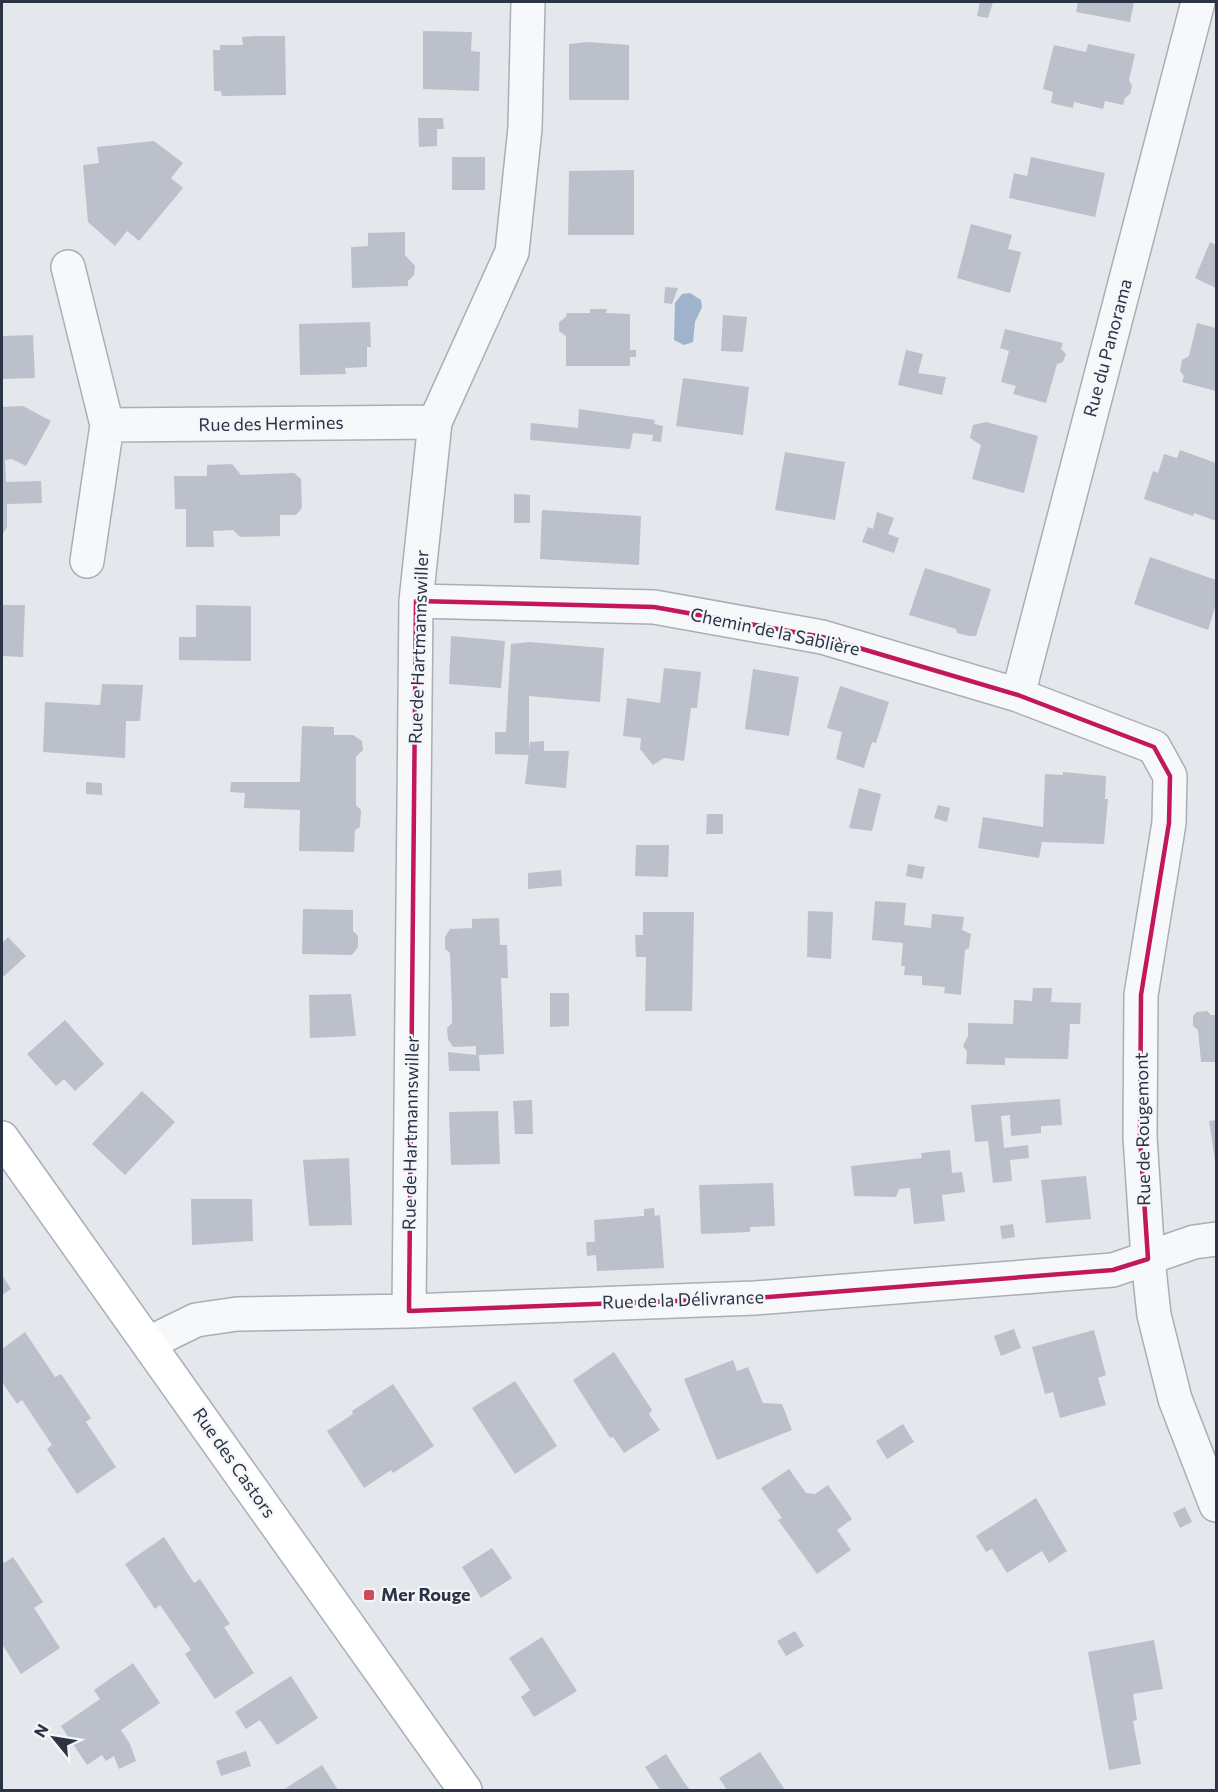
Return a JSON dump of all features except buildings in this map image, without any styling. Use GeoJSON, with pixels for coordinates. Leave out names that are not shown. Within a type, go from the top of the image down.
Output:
{"type":"FeatureCollection","features":[{"type":"Feature","properties":{"kind":"street","name":"Rue de Hartmannswiller"},"geometry":{"type":"LineString","coordinates":[[409,1311],[416,601],[435,422],[512,252],[525,128],[528,2]]}},
{"type":"Feature","properties":{"kind":"street","name":"Rue du Panorama"},"geometry":{"type":"LineString","coordinates":[[1018,696],[1198,2]]}},
{"type":"Feature","properties":{"kind":"street"},"geometry":{"type":"LineString","coordinates":[[68,267],[107,425],[87,561]]}},
{"type":"Feature","properties":{"kind":"street","name":"Rue des Hermines"},"geometry":{"type":"LineString","coordinates":[[107,425],[435,422]]}},
{"type":"Feature","properties":{"kind":"street","name":"Chemin de la Sablière"},"geometry":{"type":"LineString","coordinates":[[416,601],[654,607],[822,637],[1018,696],[1154,747]]}},
{"type":"Feature","properties":{"kind":"street","name":"Rue de Rougemont"},"geometry":{"type":"LineString","coordinates":[[1154,747],[1170,776],[1169,823],[1141,995],[1140,1137],[1148,1259],[1154,1315],[1174,1399],[1216,1505]]}},
{"type":"Feature","properties":{"kind":"street","name":"Rue des Castors"},"geometry":{"type":"LineString","coordinates":[[2,1138],[465,1791]]}},
{"type":"Feature","properties":{"kind":"street","name":"Rue de la Délivrance"},"geometry":{"type":"LineString","coordinates":[[149,1343],[196,1320],[237,1314],[409,1311],[755,1298],[1113,1270],[1194,1242],[1216,1239]]}},
{"type":"Feature","properties":{"kind":"highlighted area"},"geometry":{"type":"Polygon","coordinates":[[[416,601],[654,607],[822,637],[1018,695],[1154,747],[1170,776],[1169,823],[1141,995],[1140,1137],[1148,1259],[1113,1270],[755,1298],[409,1311],[416,601]]]}},
{"type":"Feature","properties":{"kind":"water"},"geometry":{"type":"Polygon","coordinates":[[[690,293],[701,300],[702,307],[695,322],[693,342],[684,345],[674,340],[675,303],[682,294],[690,293]]]}},
{"type":"Feature","properties":{"kind":"place","name":"Mer Rouge"},"geometry":{"type":"Point","coordinates":[369,1595]}}]}
